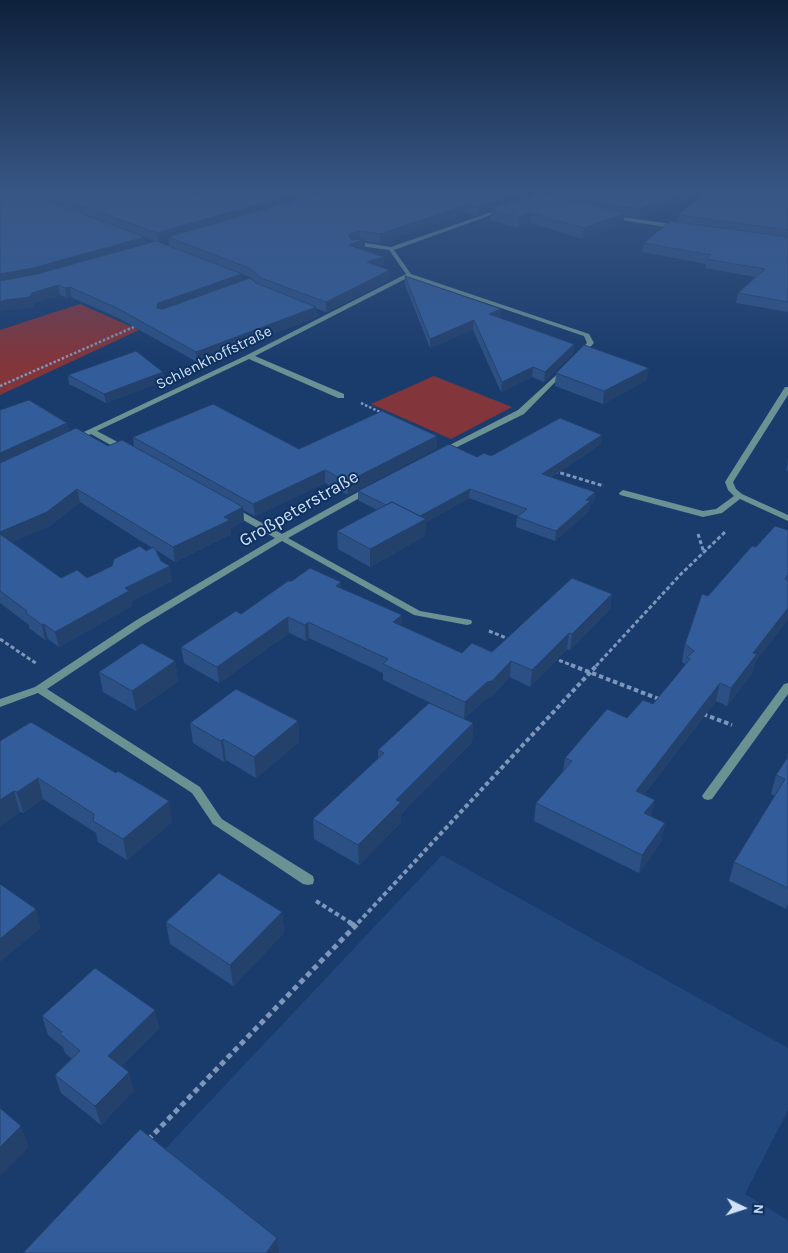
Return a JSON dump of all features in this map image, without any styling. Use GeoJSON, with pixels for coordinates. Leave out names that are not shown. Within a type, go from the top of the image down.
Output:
{"type":"FeatureCollection","features":[{"type":"Feature","properties":{"kind":"street"},"geometry":{"type":"LineString","coordinates":[[382,247],[391,249],[395,247]]}},
{"type":"Feature","properties":{"kind":"street"},"geometry":{"type":"LineString","coordinates":[[391,249],[409,274],[587,335],[591,343],[521,412],[438,454]]}},
{"type":"Feature","properties":{"kind":"street","name":"Schlenkhoffstraße"},"geometry":{"type":"LineString","coordinates":[[67,442],[249,356],[409,274]]}},
{"type":"Feature","properties":{"kind":"street"},"geometry":{"type":"LineString","coordinates":[[319,314],[327,317]]}},
{"type":"Feature","properties":{"kind":"street"},"geometry":{"type":"LineString","coordinates":[[249,356],[341,396]]}},
{"type":"Feature","properties":{"kind":"street"},"geometry":{"type":"LineString","coordinates":[[788,389],[729,482],[732,490],[739,496],[788,518]]}},
{"type":"Feature","properties":{"kind":"street"},"geometry":{"type":"LineString","coordinates":[[92,431],[133,454]]}},
{"type":"Feature","properties":{"kind":"street","name":"Großpeterstraße"},"geometry":{"type":"LineString","coordinates":[[0,703],[39,689],[139,623],[280,538],[376,485]]}},
{"type":"Feature","properties":{"kind":"street"},"geometry":{"type":"LineString","coordinates":[[622,493],[703,514],[719,511],[739,496]]}},
{"type":"Feature","properties":{"kind":"street"},"geometry":{"type":"LineString","coordinates":[[224,505],[417,614],[467,622]]}},
{"type":"Feature","properties":{"kind":"street"},"geometry":{"type":"LineString","coordinates":[[708,796],[788,686]]}},
{"type":"Feature","properties":{"kind":"street"},"geometry":{"type":"LineString","coordinates":[[39,689],[196,790],[216,821],[308,880]]}},
{"type":"Feature","properties":{"kind":"path"},"geometry":{"type":"LineString","coordinates":[[0,386],[144,323]]}},
{"type":"Feature","properties":{"kind":"path"},"geometry":{"type":"LineString","coordinates":[[341,396],[385,414]]}},
{"type":"Feature","properties":{"kind":"path"},"geometry":{"type":"LineString","coordinates":[[549,468],[613,488],[622,493]]}},
{"type":"Feature","properties":{"kind":"path"},"geometry":{"type":"LineString","coordinates":[[141,1146],[355,926],[591,674],[681,574],[755,503]]}},
{"type":"Feature","properties":{"kind":"path"},"geometry":{"type":"LineString","coordinates":[[467,622],[520,644]]}},
{"type":"Feature","properties":{"kind":"path"},"geometry":{"type":"LineString","coordinates":[[0,640],[56,676]]}},
{"type":"Feature","properties":{"kind":"path"},"geometry":{"type":"LineString","coordinates":[[547,655],[591,674],[663,700]]}},
{"type":"Feature","properties":{"kind":"path"},"geometry":{"type":"LineString","coordinates":[[700,713],[754,733]]}},
{"type":"Feature","properties":{"kind":"path"},"geometry":{"type":"LineString","coordinates":[[308,880],[314,900],[355,926]]}},
{"type":"Feature","properties":{"kind":"shaded area"},"geometry":{"type":"Polygon","coordinates":[[[80,304],[139,330],[0,395],[0,330],[80,304]]]}},
{"type":"Feature","properties":{"kind":"shaded area"},"geometry":{"type":"Polygon","coordinates":[[[434,376],[512,407],[451,439],[371,404],[434,376]]]}},
{"type":"Feature","properties":{"kind":"shaded area"},"geometry":{"type":"Polygon","coordinates":[[[442,855],[788,1048],[788,1110],[745,1194],[788,1220],[788,1253],[70,1253],[149,1166],[442,855]]]}},
{"type":"Feature","properties":{"kind":"building"},"geometry":{"type":"Polygon","coordinates":[[[0,247],[107,247],[33,268],[0,274],[0,247]]]}},
{"type":"Feature","properties":{"kind":"building"},"geometry":{"type":"Polygon","coordinates":[[[133,247],[173,247],[242,274],[158,303],[157,308],[163,309],[250,278],[256,283],[316,307],[196,352],[117,308],[70,287],[65,288],[58,285],[32,293],[30,297],[0,302],[0,281],[37,274],[133,247]]]}},
{"type":"Feature","properties":{"kind":"building"},"geometry":{"type":"Polygon","coordinates":[[[195,247],[356,247],[384,257],[367,262],[390,270],[326,302],[261,278],[249,268],[195,247]]]}},
{"type":"Feature","properties":{"kind":"building"},"geometry":{"type":"Polygon","coordinates":[[[669,247],[788,247],[788,302],[738,293],[765,269],[706,259],[711,255],[669,247]]]}},
{"type":"Feature","properties":{"kind":"building"},"geometry":{"type":"Polygon","coordinates":[[[405,276],[501,309],[489,314],[574,344],[545,372],[533,367],[502,382],[474,320],[430,339],[405,276]]]}},
{"type":"Feature","properties":{"kind":"building"},"geometry":{"type":"Polygon","coordinates":[[[584,345],[649,368],[604,391],[556,373],[584,345]]]}},
{"type":"Feature","properties":{"kind":"building"},"geometry":{"type":"Polygon","coordinates":[[[136,351],[163,372],[104,394],[68,375],[136,351]]]}},
{"type":"Feature","properties":{"kind":"building"},"geometry":{"type":"Polygon","coordinates":[[[29,400],[67,423],[0,453],[0,410],[29,400]]]}},
{"type":"Feature","properties":{"kind":"building"},"geometry":{"type":"Polygon","coordinates":[[[213,404],[299,449],[382,411],[437,436],[347,482],[325,470],[253,504],[133,437],[213,404]]]}},
{"type":"Feature","properties":{"kind":"building"},"geometry":{"type":"Polygon","coordinates":[[[560,418],[602,435],[542,474],[595,492],[586,500],[590,501],[556,531],[517,517],[527,509],[470,489],[420,516],[392,502],[386,505],[358,491],[449,444],[477,457],[484,453],[491,456],[560,418]]]}},
{"type":"Feature","properties":{"kind":"building"},"geometry":{"type":"Polygon","coordinates":[[[76,428],[108,446],[122,440],[243,507],[224,517],[230,520],[173,547],[77,489],[47,512],[0,532],[0,463],[76,428]]]}},
{"type":"Feature","properties":{"kind":"building"},"geometry":{"type":"Polygon","coordinates":[[[392,502],[426,519],[370,549],[337,531],[392,502]]]}},
{"type":"Feature","properties":{"kind":"building"},"geometry":{"type":"Polygon","coordinates":[[[775,526],[788,530],[788,575],[785,579],[788,581],[788,608],[753,653],[757,654],[731,688],[720,683],[636,791],[655,800],[644,813],[665,823],[642,855],[536,803],[572,761],[565,758],[607,709],[627,718],[643,700],[653,704],[690,659],[687,657],[694,651],[685,644],[702,594],[708,596],[752,546],[756,547],[775,526]]]}},
{"type":"Feature","properties":{"kind":"building"},"geometry":{"type":"Polygon","coordinates":[[[0,534],[61,578],[77,570],[87,578],[112,566],[114,559],[140,546],[146,551],[154,547],[161,561],[170,566],[125,588],[129,591],[55,632],[44,624],[42,625],[0,591],[0,534]]]}},
{"type":"Feature","properties":{"kind":"building"},"geometry":{"type":"Polygon","coordinates":[[[310,568],[341,582],[336,586],[402,615],[393,622],[462,653],[472,643],[492,652],[572,578],[612,594],[532,670],[511,661],[492,681],[487,682],[465,702],[383,664],[388,659],[308,622],[305,625],[288,617],[217,667],[181,647],[236,611],[241,614],[310,568]]]}},
{"type":"Feature","properties":{"kind":"building"},"geometry":{"type":"Polygon","coordinates":[[[142,643],[175,661],[132,691],[99,672],[142,643]]]}},
{"type":"Feature","properties":{"kind":"building"},"geometry":{"type":"Polygon","coordinates":[[[236,689],[298,721],[254,757],[190,723],[236,689]]]}},
{"type":"Feature","properties":{"kind":"building"},"geometry":{"type":"Polygon","coordinates":[[[429,703],[473,723],[396,800],[401,802],[358,845],[313,819],[384,753],[378,750],[429,703]]]}},
{"type":"Feature","properties":{"kind":"building"},"geometry":{"type":"Polygon","coordinates":[[[31,722],[116,773],[118,771],[169,801],[123,839],[93,821],[94,814],[38,778],[17,792],[14,791],[0,800],[0,741],[31,722]]]}},
{"type":"Feature","properties":{"kind":"building"},"geometry":{"type":"Polygon","coordinates":[[[788,757],[788,888],[734,862],[785,779],[776,775],[788,757]]]}},
{"type":"Feature","properties":{"kind":"building"},"geometry":{"type":"Polygon","coordinates":[[[219,873],[282,912],[230,965],[166,922],[219,873]]]}},
{"type":"Feature","properties":{"kind":"building"},"geometry":{"type":"Polygon","coordinates":[[[0,884],[36,909],[0,939],[0,884]]]}},
{"type":"Feature","properties":{"kind":"building"},"geometry":{"type":"Polygon","coordinates":[[[95,968],[155,1010],[108,1056],[129,1072],[95,1106],[55,1075],[80,1051],[60,1034],[62,1032],[42,1016],[95,968]]]}},
{"type":"Feature","properties":{"kind":"building"},"geometry":{"type":"Polygon","coordinates":[[[0,1108],[21,1126],[0,1147],[0,1108]]]}},
{"type":"Feature","properties":{"kind":"building"},"geometry":{"type":"Polygon","coordinates":[[[140,1129],[277,1238],[266,1253],[23,1253],[140,1129]]]}}]}
